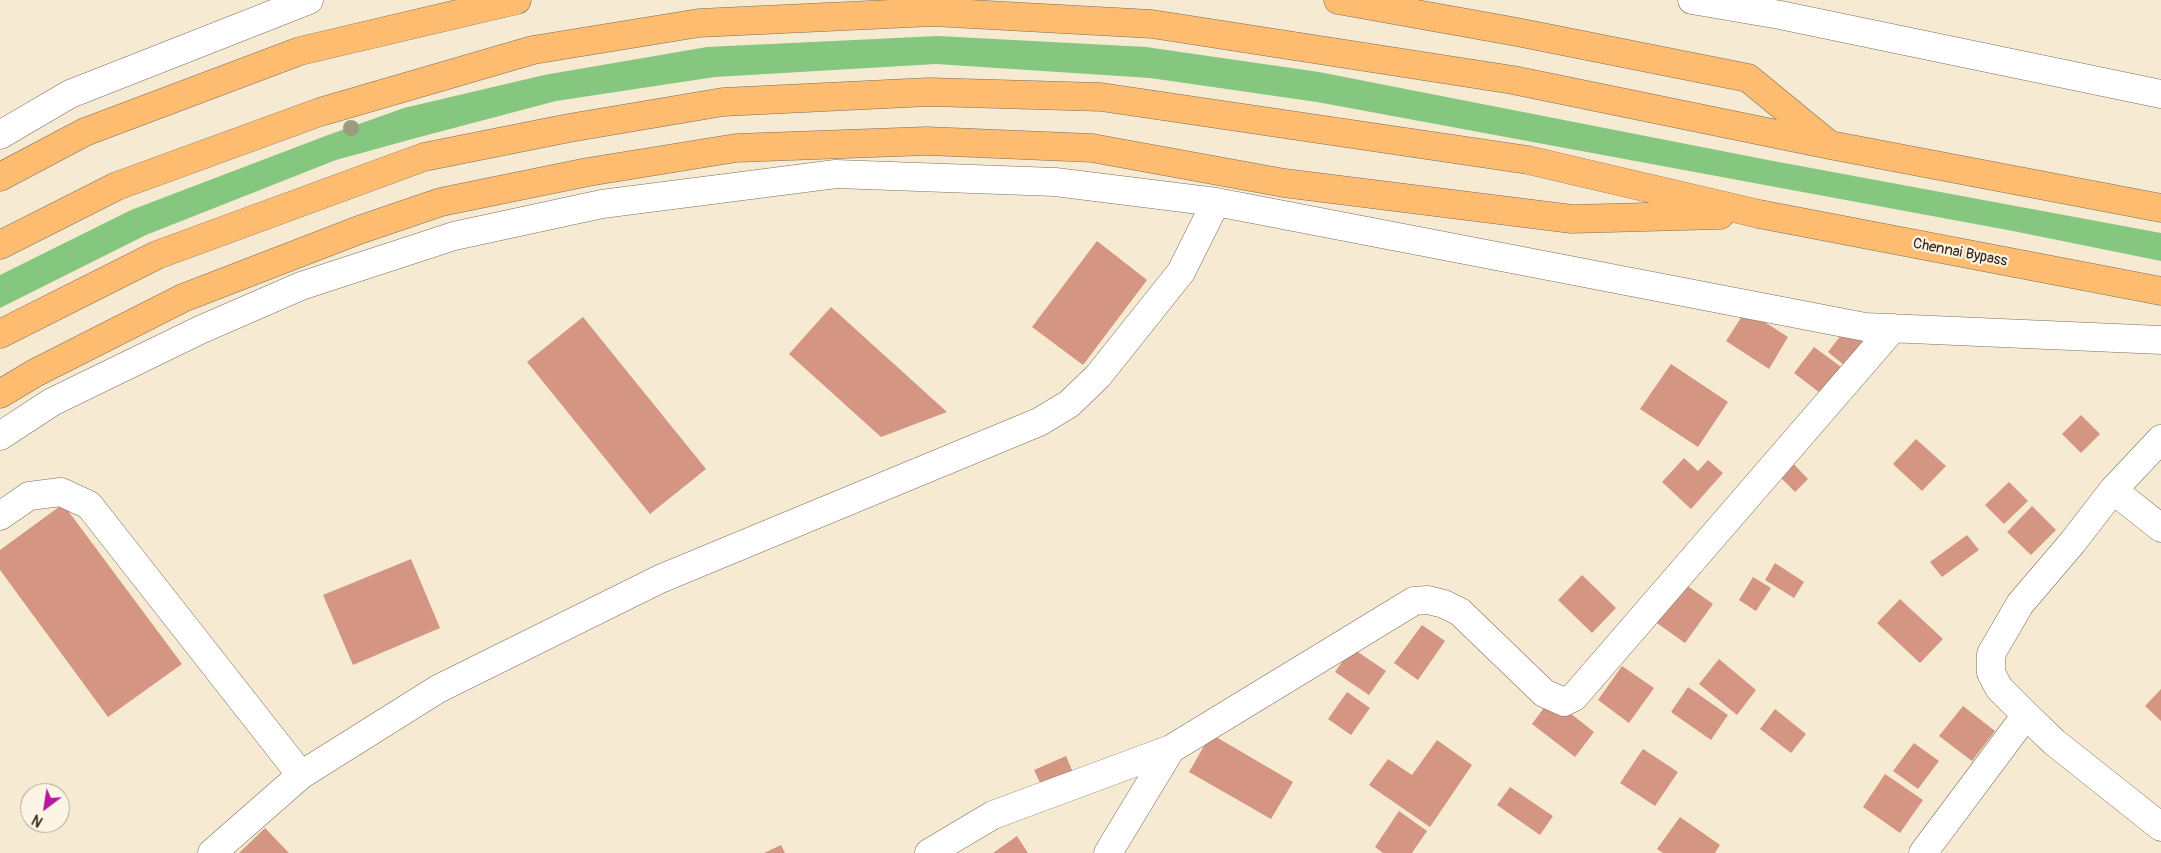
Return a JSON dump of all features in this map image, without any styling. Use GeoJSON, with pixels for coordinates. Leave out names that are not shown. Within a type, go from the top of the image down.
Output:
{"type":"FeatureCollection","features":[{"type":"Feature","properties":{"kind":"highway"},"geometry":{"type":"LineString","coordinates":[[0,177],[86,132],[300,51],[517,0]]}},
{"type":"Feature","properties":{"kind":"highway"},"geometry":{"type":"LineString","coordinates":[[1338,0],[1516,32],[1748,78],[1830,145]]}},
{"type":"Feature","properties":{"kind":"highway"},"geometry":{"type":"LineString","coordinates":[[0,245],[118,186],[320,112],[533,50],[699,23],[933,12],[1152,24],[1513,80],[1830,145],[2161,208]]}},
{"type":"Feature","properties":{"kind":"highway"},"geometry":{"type":"LineString","coordinates":[[0,334],[157,255],[424,157],[569,128],[723,102],[929,92],[1101,97],[1528,160],[1759,214]]}},
{"type":"Feature","properties":{"kind":"highway"},"geometry":{"type":"LineString","coordinates":[[0,394],[36,373],[182,298],[359,230],[441,202],[588,172],[736,148],[927,141],[1092,148],[1284,183],[1572,219],[1759,214]]}},
{"type":"Feature","properties":{"kind":"highway","name":"Chennai Bypass"},"geometry":{"type":"LineString","coordinates":[[1759,214],[2161,291]]}},
{"type":"Feature","properties":{"kind":"street"},"geometry":{"type":"LineString","coordinates":[[1692,0],[1780,15],[2161,94]]}},
{"type":"Feature","properties":{"kind":"street"},"geometry":{"type":"LineString","coordinates":[[0,135],[70,94],[289,3]]}},
{"type":"Feature","properties":{"kind":"street"},"geometry":{"type":"LineString","coordinates":[[0,436],[52,402],[200,330],[300,286],[454,236],[602,204],[836,174],[1055,182],[1216,202],[1865,327],[2161,340]]}},
{"type":"Feature","properties":{"kind":"street"},"geometry":{"type":"LineString","coordinates":[[212,853],[301,775],[438,689],[660,579],[1039,422],[1069,404],[1098,376],[1181,272],[1216,202]]}},
{"type":"Feature","properties":{"kind":"street"},"geometry":{"type":"LineString","coordinates":[[929,853],[992,815],[1170,749],[1414,601],[1428,600],[1444,604],[1460,612],[1544,693],[1564,702],[1574,697],[1893,328]]}},
{"type":"Feature","properties":{"kind":"street"},"geometry":{"type":"LineString","coordinates":[[2161,439],[2113,490],[2072,543],[2020,604],[1991,654],[1991,673],[1995,680],[2000,688],[2026,715],[2054,742],[2161,826]]}},
{"type":"Feature","properties":{"kind":"street"},"geometry":{"type":"LineString","coordinates":[[2113,490],[2161,528]]}},
{"type":"Feature","properties":{"kind":"street"},"geometry":{"type":"LineString","coordinates":[[0,516],[29,496],[61,492],[89,505],[301,775]]}},
{"type":"Feature","properties":{"kind":"street"},"geometry":{"type":"LineString","coordinates":[[1922,853],[2026,715]]}},
{"type":"Feature","properties":{"kind":"street"},"geometry":{"type":"LineString","coordinates":[[1108,853],[1170,749]]}},
{"type":"Feature","properties":{"kind":"green space"},"geometry":{"type":"Polygon","coordinates":[[[938,36],[1146,47],[1319,72],[1768,160],[2161,233],[2161,261],[2013,231],[1317,102],[1150,78],[936,64],[715,77],[556,101],[336,160],[146,235],[0,308],[0,275],[131,210],[404,108],[544,75],[707,47],[938,36]]]}},
{"type":"Feature","properties":{"kind":"building"},"geometry":{"type":"Polygon","coordinates":[[[1097,241],[1147,280],[1083,365],[1032,327],[1097,241]]]}},
{"type":"Feature","properties":{"kind":"building"},"geometry":{"type":"Polygon","coordinates":[[[831,307],[947,412],[881,437],[789,354],[831,307]]]}},
{"type":"Feature","properties":{"kind":"building"},"geometry":{"type":"Polygon","coordinates":[[[1746,310],[1788,337],[1769,369],[1726,341],[1746,310]]]}},
{"type":"Feature","properties":{"kind":"building"},"geometry":{"type":"Polygon","coordinates":[[[583,317],[706,469],[650,514],[527,362],[583,317]]]}},
{"type":"Feature","properties":{"kind":"building"},"geometry":{"type":"Polygon","coordinates":[[[1848,326],[1871,343],[1849,369],[1828,352],[1848,326]]]}},
{"type":"Feature","properties":{"kind":"building"},"geometry":{"type":"Polygon","coordinates":[[[1814,347],[1844,369],[1824,396],[1794,373],[1814,347]]]}},
{"type":"Feature","properties":{"kind":"building"},"geometry":{"type":"Polygon","coordinates":[[[1671,364],[1728,402],[1698,447],[1640,409],[1671,364]]]}},
{"type":"Feature","properties":{"kind":"building"},"geometry":{"type":"Polygon","coordinates":[[[2081,415],[2100,434],[2081,453],[2062,434],[2081,415]]]}},
{"type":"Feature","properties":{"kind":"building"},"geometry":{"type":"Polygon","coordinates":[[[1916,439],[1946,466],[1922,491],[1893,464],[1916,439]]]}},
{"type":"Feature","properties":{"kind":"building"},"geometry":{"type":"Polygon","coordinates":[[[1786,456],[1808,479],[1795,492],[1772,469],[1786,456]]]}},
{"type":"Feature","properties":{"kind":"building"},"geometry":{"type":"Polygon","coordinates":[[[1684,458],[1698,471],[1708,460],[1723,473],[1691,509],[1662,482],[1684,458]]]}},
{"type":"Feature","properties":{"kind":"building"},"geometry":{"type":"Polygon","coordinates":[[[2009,482],[2028,501],[2004,524],[1985,505],[2009,482]]]}},
{"type":"Feature","properties":{"kind":"building"},"geometry":{"type":"Polygon","coordinates":[[[63,504],[182,664],[108,717],[0,570],[0,550],[63,504]]]}},
{"type":"Feature","properties":{"kind":"building"},"geometry":{"type":"Polygon","coordinates":[[[2032,506],[2056,530],[2031,555],[2007,532],[2032,506]]]}},
{"type":"Feature","properties":{"kind":"building"},"geometry":{"type":"Polygon","coordinates":[[[1967,535],[1979,550],[1942,577],[1930,562],[1967,535]]]}},
{"type":"Feature","properties":{"kind":"building"},"geometry":{"type":"Polygon","coordinates":[[[411,559],[440,628],[353,665],[323,595],[411,559]]]}},
{"type":"Feature","properties":{"kind":"building"},"geometry":{"type":"Polygon","coordinates":[[[1775,563],[1804,582],[1794,598],[1765,580],[1775,563]]]}},
{"type":"Feature","properties":{"kind":"building"},"geometry":{"type":"Polygon","coordinates":[[[1582,575],[1616,608],[1592,633],[1558,600],[1582,575]]]}},
{"type":"Feature","properties":{"kind":"building"},"geometry":{"type":"Polygon","coordinates":[[[1753,577],[1771,588],[1756,611],[1739,600],[1753,577]]]}},
{"type":"Feature","properties":{"kind":"building"},"geometry":{"type":"Polygon","coordinates":[[[1682,582],[1713,604],[1685,643],[1654,621],[1682,582]]]}},
{"type":"Feature","properties":{"kind":"building"},"geometry":{"type":"Polygon","coordinates":[[[1900,599],[1943,639],[1920,663],[1877,623],[1900,599]]]}},
{"type":"Feature","properties":{"kind":"building"},"geometry":{"type":"Polygon","coordinates":[[[1422,625],[1445,641],[1418,680],[1394,663],[1422,625]]]}},
{"type":"Feature","properties":{"kind":"building"},"geometry":{"type":"Polygon","coordinates":[[[1352,648],[1386,671],[1369,695],[1335,672],[1352,648]]]}},
{"type":"Feature","properties":{"kind":"building"},"geometry":{"type":"Polygon","coordinates":[[[1719,659],[1756,690],[1737,715],[1699,684],[1719,659]]]}},
{"type":"Feature","properties":{"kind":"building"},"geometry":{"type":"Polygon","coordinates":[[[1622,666],[1654,688],[1629,723],[1598,700],[1622,666]]]}},
{"type":"Feature","properties":{"kind":"building"},"geometry":{"type":"Polygon","coordinates":[[[1688,687],[1728,715],[1711,740],[1671,712],[1688,687]]]}},
{"type":"Feature","properties":{"kind":"building"},"geometry":{"type":"Polygon","coordinates":[[[2161,689],[2161,721],[2145,706],[2161,689]]]}},
{"type":"Feature","properties":{"kind":"building"},"geometry":{"type":"Polygon","coordinates":[[[1347,692],[1370,708],[1351,735],[1328,719],[1347,692]]]}},
{"type":"Feature","properties":{"kind":"building"},"geometry":{"type":"Polygon","coordinates":[[[1551,698],[1594,732],[1575,757],[1532,724],[1551,698]]]}},
{"type":"Feature","properties":{"kind":"building"},"geometry":{"type":"Polygon","coordinates":[[[1963,706],[1995,731],[1972,761],[1939,736],[1963,706]]]}},
{"type":"Feature","properties":{"kind":"building"},"geometry":{"type":"Polygon","coordinates":[[[1775,709],[1806,734],[1791,753],[1760,729],[1775,709]]]}},
{"type":"Feature","properties":{"kind":"building"},"geometry":{"type":"Polygon","coordinates":[[[1211,734],[1293,782],[1271,819],[1189,772],[1211,734]]]}},
{"type":"Feature","properties":{"kind":"building"},"geometry":{"type":"Polygon","coordinates":[[[1437,740],[1472,765],[1430,827],[1369,785],[1388,759],[1412,775],[1437,740]]]}},
{"type":"Feature","properties":{"kind":"building"},"geometry":{"type":"Polygon","coordinates":[[[1914,743],[1939,761],[1918,789],[1893,771],[1914,743]]]}},
{"type":"Feature","properties":{"kind":"building"},"geometry":{"type":"Polygon","coordinates":[[[1643,749],[1678,772],[1655,806],[1620,783],[1643,749]]]}},
{"type":"Feature","properties":{"kind":"building"},"geometry":{"type":"Polygon","coordinates":[[[1066,756],[1074,775],[1043,789],[1034,770],[1066,756]]]}},
{"type":"Feature","properties":{"kind":"building"},"geometry":{"type":"Polygon","coordinates":[[[1885,774],[1923,800],[1900,833],[1863,807],[1885,774]]]}},
{"type":"Feature","properties":{"kind":"building"},"geometry":{"type":"Polygon","coordinates":[[[1510,787],[1553,816],[1540,835],[1497,805],[1510,787]]]}},
{"type":"Feature","properties":{"kind":"building"},"geometry":{"type":"Polygon","coordinates":[[[1399,811],[1427,831],[1412,853],[1383,853],[1375,847],[1399,811]]]}},
{"type":"Feature","properties":{"kind":"building"},"geometry":{"type":"Polygon","coordinates":[[[1680,817],[1720,845],[1715,853],[1663,853],[1657,849],[1680,817]]]}},
{"type":"Feature","properties":{"kind":"building"},"geometry":{"type":"Polygon","coordinates":[[[265,828],[289,853],[239,853],[265,828]]]}},
{"type":"Feature","properties":{"kind":"building"},"geometry":{"type":"Polygon","coordinates":[[[1017,836],[1028,853],[993,853],[1017,836]]]}},
{"type":"Feature","properties":{"kind":"building"},"geometry":{"type":"Polygon","coordinates":[[[781,845],[785,853],[764,853],[781,845]]]}}]}
